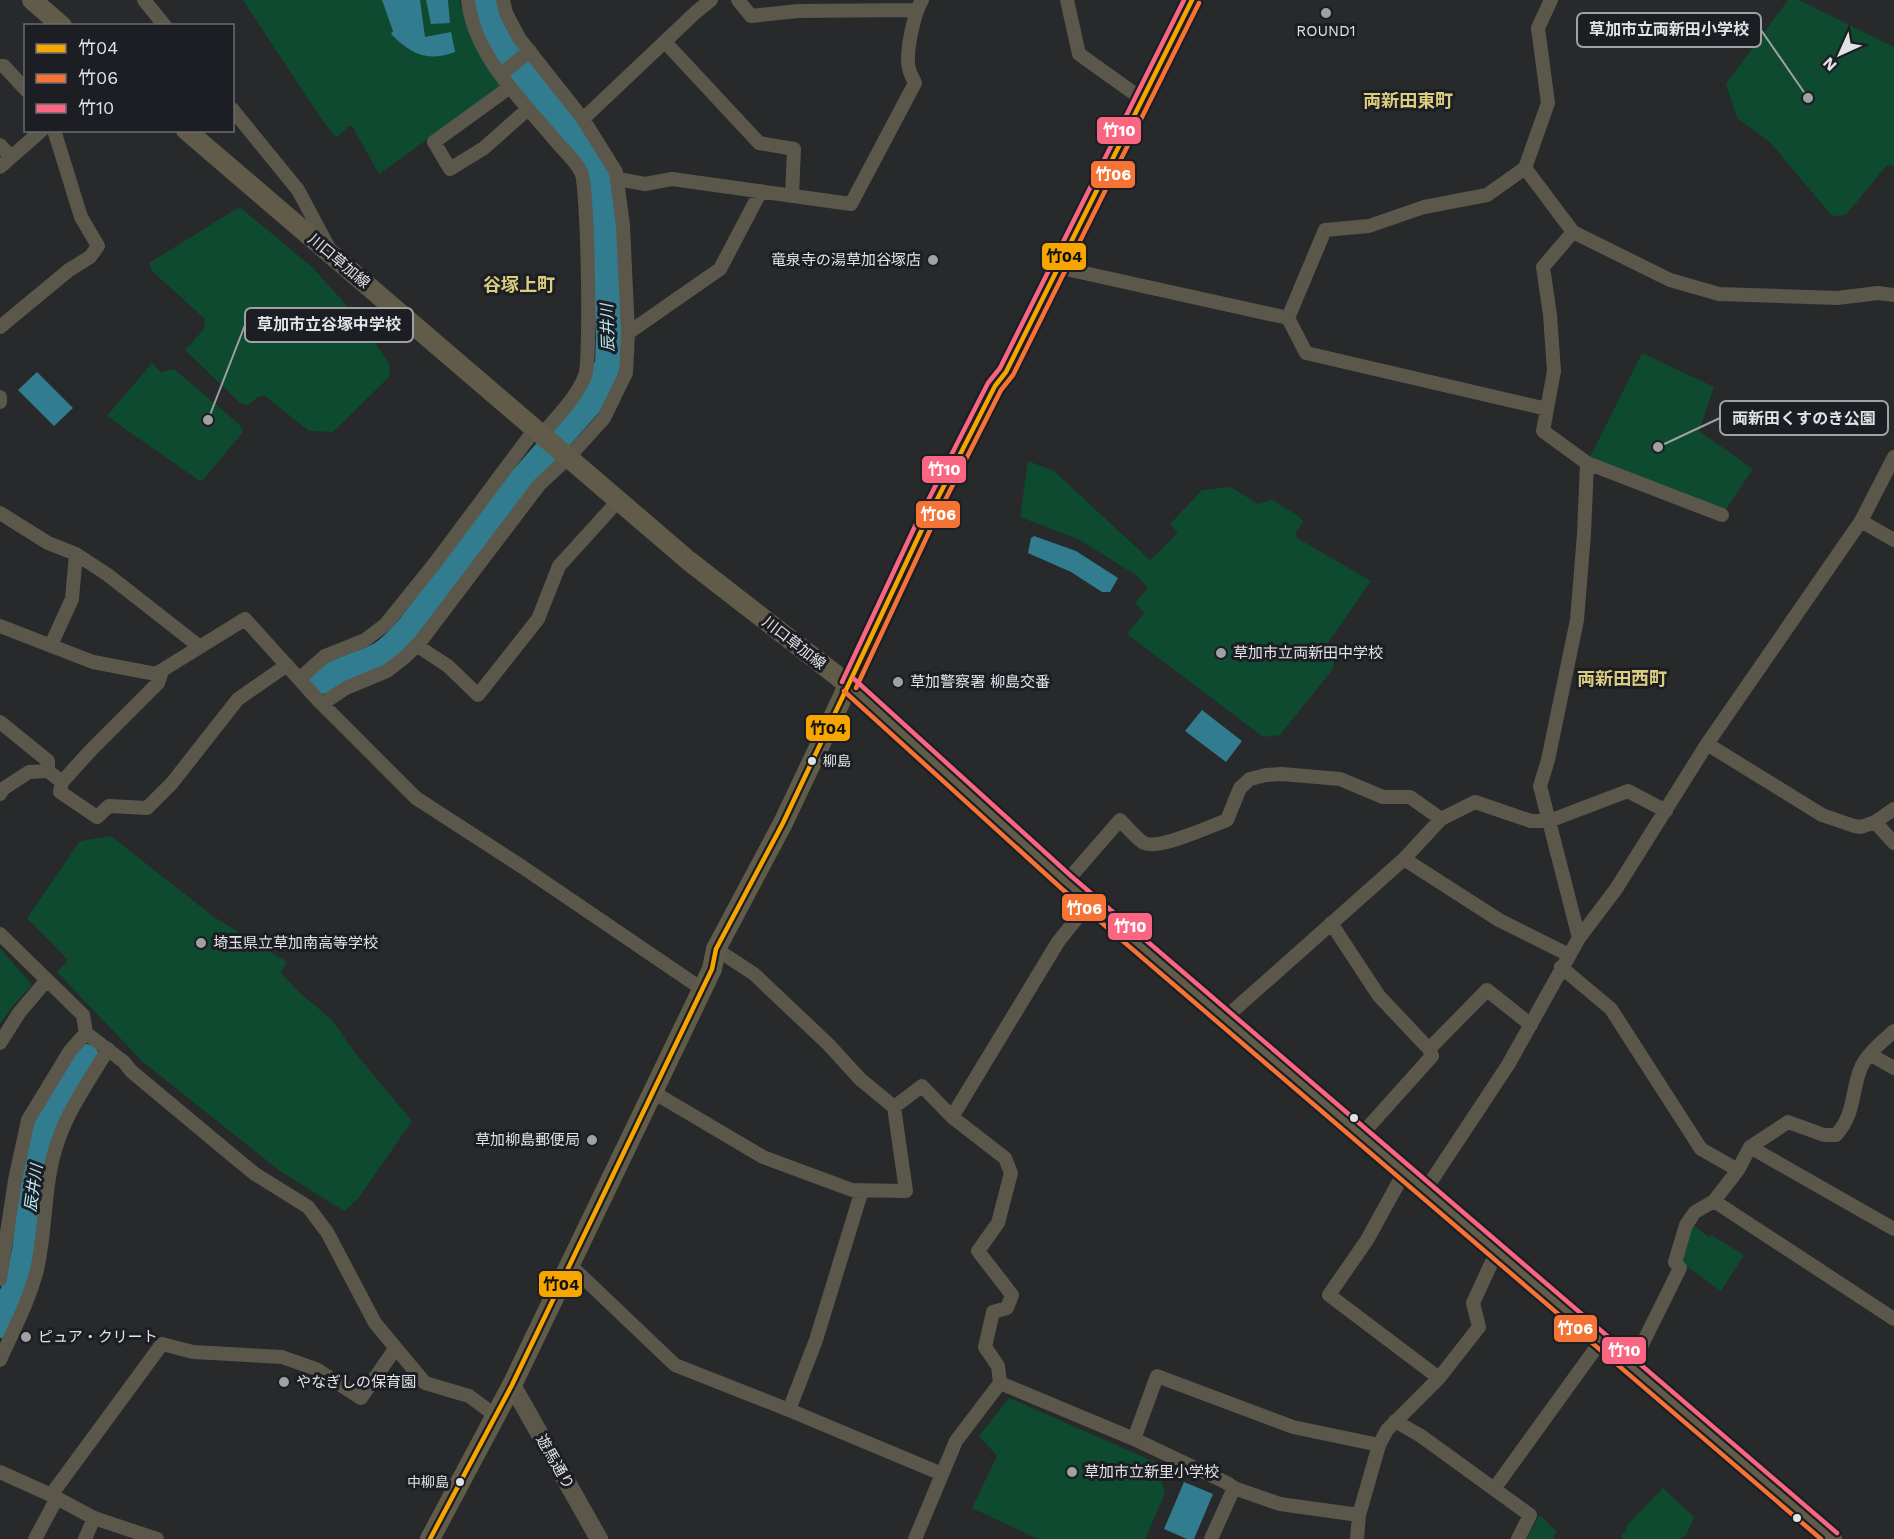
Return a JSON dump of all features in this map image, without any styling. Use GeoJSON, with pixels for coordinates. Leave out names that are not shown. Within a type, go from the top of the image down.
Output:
{"type":"FeatureCollection","features":[{"type":"Feature","properties":{"kind":"main road"},"geometry":{"type":"LineString","coordinates":[[32,0],[60,24]]}},
{"type":"Feature","properties":{"kind":"main road"},"geometry":{"type":"LineString","coordinates":[[430,1539],[512,1385],[712,969],[716,949],[783,823],[924,525],[995,386],[1006,372],[1192,0]]}},
{"type":"Feature","properties":{"kind":"main road","name":"川口草加線"},"geometry":{"type":"LineString","coordinates":[[188,132],[710,579],[849,685],[1089,903],[1362,1134],[1832,1539]]}},
{"type":"Feature","properties":{"kind":"street"},"geometry":{"type":"LineString","coordinates":[[144,0],[163,24]]}},
{"type":"Feature","properties":{"kind":"street"},"geometry":{"type":"LineString","coordinates":[[299,679],[325,656],[365,640],[386,624],[539,431],[566,406],[586,374],[589,333],[582,172],[510,87],[479,42],[468,0]]}},
{"type":"Feature","properties":{"kind":"street"},"geometry":{"type":"LineString","coordinates":[[322,704],[346,688],[387,671],[405,657],[539,485],[568,458],[604,418],[626,374],[628,333],[622,226],[616,172],[583,119],[511,25],[503,0]]}},
{"type":"Feature","properties":{"kind":"street"},"geometry":{"type":"LineString","coordinates":[[687,0],[696,12]]}},
{"type":"Feature","properties":{"kind":"street"},"geometry":{"type":"LineString","coordinates":[[583,119],[711,0]]}},
{"type":"Feature","properties":{"kind":"street"},"geometry":{"type":"LineString","coordinates":[[618,179],[645,184],[672,179],[851,204],[915,83],[908,68],[912,25],[919,5],[798,11],[752,16],[738,0]]}},
{"type":"Feature","properties":{"kind":"street"},"geometry":{"type":"LineString","coordinates":[[1067,0],[1079,54],[1142,99]]}},
{"type":"Feature","properties":{"kind":"street"},"geometry":{"type":"LineString","coordinates":[[1288,318],[1325,230],[1369,226],[1424,207],[1487,195],[1526,168],[1548,103],[1538,28],[1551,0]]}},
{"type":"Feature","properties":{"kind":"street"},"geometry":{"type":"LineString","coordinates":[[665,42],[759,143],[794,149],[792,196]]}},
{"type":"Feature","properties":{"kind":"street"},"geometry":{"type":"LineString","coordinates":[[501,74],[530,51]]}},
{"type":"Feature","properties":{"kind":"street"},"geometry":{"type":"LineString","coordinates":[[0,66],[4,66],[24,88]]}},
{"type":"Feature","properties":{"kind":"street"},"geometry":{"type":"LineString","coordinates":[[510,87],[435,142],[450,169],[484,148],[528,109]]}},
{"type":"Feature","properties":{"kind":"street"},"geometry":{"type":"LineString","coordinates":[[234,111],[298,190],[333,256]]}},
{"type":"Feature","properties":{"kind":"street"},"geometry":{"type":"LineString","coordinates":[[0,167],[40,132]]}},
{"type":"Feature","properties":{"kind":"street"},"geometry":{"type":"LineString","coordinates":[[0,327],[69,270],[90,257],[98,246],[81,218],[55,132]]}},
{"type":"Feature","properties":{"kind":"street"},"geometry":{"type":"LineString","coordinates":[[0,144],[11,157]]}},
{"type":"Feature","properties":{"kind":"street"},"geometry":{"type":"LineString","coordinates":[[1526,168],[1573,232],[1656,274],[1719,294],[1837,298],[1878,293],[1894,295]]}},
{"type":"Feature","properties":{"kind":"street"},"geometry":{"type":"LineString","coordinates":[[628,333],[720,268],[761,191]]}},
{"type":"Feature","properties":{"kind":"street"},"geometry":{"type":"LineString","coordinates":[[1573,232],[1543,267],[1550,315],[1554,370],[1543,430],[1587,463],[1722,515]]}},
{"type":"Feature","properties":{"kind":"street"},"geometry":{"type":"LineString","coordinates":[[1057,267],[1288,318]]}},
{"type":"Feature","properties":{"kind":"street"},"geometry":{"type":"LineString","coordinates":[[1288,318],[1306,353],[1547,409]]}},
{"type":"Feature","properties":{"kind":"street"},"geometry":{"type":"LineString","coordinates":[[1426,1189],[1478,1112],[1531,1025],[1579,938],[1616,889],[1707,744],[1888,481],[1894,457]]}},
{"type":"Feature","properties":{"kind":"street"},"geometry":{"type":"LineString","coordinates":[[1579,938],[1540,786],[1548,760],[1577,620],[1587,463]]}},
{"type":"Feature","properties":{"kind":"street"},"geometry":{"type":"LineString","coordinates":[[416,645],[448,666],[478,695],[537,619],[559,566],[618,501]]}},
{"type":"Feature","properties":{"kind":"street"},"geometry":{"type":"LineString","coordinates":[[0,513],[48,543],[76,554],[108,575],[200,647]]}},
{"type":"Feature","properties":{"kind":"street"},"geometry":{"type":"LineString","coordinates":[[1861,520],[1894,540]]}},
{"type":"Feature","properties":{"kind":"street"},"geometry":{"type":"LineString","coordinates":[[51,645],[72,599],[76,554]]}},
{"type":"Feature","properties":{"kind":"street"},"geometry":{"type":"LineString","coordinates":[[0,626],[93,662],[156,674],[245,619],[322,704],[416,798],[702,989]]}},
{"type":"Feature","properties":{"kind":"street"},"geometry":{"type":"LineString","coordinates":[[162,671],[159,683],[62,782],[60,792],[97,817],[109,806],[147,808],[172,783],[238,699],[286,665]]}},
{"type":"Feature","properties":{"kind":"street"},"geometry":{"type":"LineString","coordinates":[[0,722],[48,761],[48,771]]}},
{"type":"Feature","properties":{"kind":"street"},"geometry":{"type":"LineString","coordinates":[[1707,744],[1822,814],[1854,826],[1861,827],[1875,822],[1894,809]]}},
{"type":"Feature","properties":{"kind":"street"},"geometry":{"type":"LineString","coordinates":[[0,794],[3,789],[29,772],[48,771],[62,782]]}},
{"type":"Feature","properties":{"kind":"street"},"geometry":{"type":"LineString","coordinates":[[1066,882],[1120,820],[1144,843],[1167,841],[1227,820],[1240,788],[1250,779],[1266,775],[1282,774],[1340,779],[1383,797],[1410,797],[1441,819]]}},
{"type":"Feature","properties":{"kind":"street"},"geometry":{"type":"LineString","coordinates":[[1225,1018],[1404,859],[1441,819],[1475,802],[1531,821],[1549,821],[1628,791],[1666,811]]}},
{"type":"Feature","properties":{"kind":"street"},"geometry":{"type":"LineString","coordinates":[[1875,822],[1894,843]]}},
{"type":"Feature","properties":{"kind":"street"},"geometry":{"type":"LineString","coordinates":[[1404,859],[1565,961],[1611,1009],[1701,1149],[1738,1170]]}},
{"type":"Feature","properties":{"kind":"street"},"geometry":{"type":"LineString","coordinates":[[952,1117],[1058,942],[1089,903]]}},
{"type":"Feature","properties":{"kind":"street"},"geometry":{"type":"LineString","coordinates":[[1331,923],[1379,996],[1429,1048],[1432,1056],[1362,1134]]}},
{"type":"Feature","properties":{"kind":"street"},"geometry":{"type":"LineString","coordinates":[[0,934],[83,1015],[86,1033],[108,1049],[232,1156],[255,1174],[308,1207],[327,1232],[375,1323],[425,1383],[469,1396],[496,1416]]}},
{"type":"Feature","properties":{"kind":"street"},"geometry":{"type":"LineString","coordinates":[[653,1092],[763,1157],[852,1190],[906,1191],[894,1107],[860,1079],[829,1045],[754,974],[716,949]]}},
{"type":"Feature","properties":{"kind":"street"},"geometry":{"type":"LineString","coordinates":[[0,1043],[19,1013],[46,981]]}},
{"type":"Feature","properties":{"kind":"street"},"geometry":{"type":"LineString","coordinates":[[1429,1048],[1487,990],[1531,1025]]}},
{"type":"Feature","properties":{"kind":"street"},"geometry":{"type":"LineString","coordinates":[[1630,1367],[1680,1268],[1675,1262],[1686,1226],[1695,1212],[1714,1201],[1738,1170],[1750,1147],[1788,1122],[1824,1135],[1836,1135],[1845,1125],[1852,1107],[1860,1068],[1894,1031]]}},
{"type":"Feature","properties":{"kind":"street"},"geometry":{"type":"LineString","coordinates":[[0,1279],[28,1120],[70,1051],[86,1033]]}},
{"type":"Feature","properties":{"kind":"street"},"geometry":{"type":"LineString","coordinates":[[0,1360],[37,1269],[48,1178],[59,1136],[108,1049]]}},
{"type":"Feature","properties":{"kind":"street"},"geometry":{"type":"LineString","coordinates":[[1870,1055],[1894,1068]]}},
{"type":"Feature","properties":{"kind":"street"},"geometry":{"type":"LineString","coordinates":[[894,1107],[922,1086],[952,1117],[1005,1158],[1011,1173],[998,1223],[978,1251],[1012,1295],[1007,1308],[993,1311],[985,1347],[998,1366],[1000,1383],[956,1441],[915,1539]]}},
{"type":"Feature","properties":{"kind":"street"},"geometry":{"type":"LineString","coordinates":[[1750,1147],[1894,1229]]}},
{"type":"Feature","properties":{"kind":"street"},"geometry":{"type":"LineString","coordinates":[[1405,1171],[1367,1240],[1329,1295],[1439,1378]]}},
{"type":"Feature","properties":{"kind":"street"},"geometry":{"type":"LineString","coordinates":[[789,1410],[816,1340],[862,1190]]}},
{"type":"Feature","properties":{"kind":"street"},"geometry":{"type":"LineString","coordinates":[[0,1215],[13,1197]]}},
{"type":"Feature","properties":{"kind":"street"},"geometry":{"type":"LineString","coordinates":[[1714,1201],[1894,1319]]}},
{"type":"Feature","properties":{"kind":"street"},"geometry":{"type":"LineString","coordinates":[[1357,1539],[1359,1515],[1379,1445],[1387,1430],[1439,1378],[1479,1327],[1473,1303],[1497,1251]]}},
{"type":"Feature","properties":{"kind":"street"},"geometry":{"type":"LineString","coordinates":[[570,1265],[675,1365],[942,1474]]}},
{"type":"Feature","properties":{"kind":"street"},"geometry":{"type":"LineString","coordinates":[[1494,1489],[1601,1341]]}},
{"type":"Feature","properties":{"kind":"street"},"geometry":{"type":"LineString","coordinates":[[35,1539],[54,1497],[162,1344],[193,1352],[282,1357],[316,1370],[361,1398],[395,1349]]}},
{"type":"Feature","properties":{"kind":"street"},"geometry":{"type":"LineString","coordinates":[[1134,1439],[1157,1376],[1293,1427],[1379,1445]]}},
{"type":"Feature","properties":{"kind":"street"},"geometry":{"type":"LineString","coordinates":[[1000,1383],[1134,1439],[1234,1488],[1281,1504],[1359,1515]]}},
{"type":"Feature","properties":{"kind":"street","name":"遊馬通り"},"geometry":{"type":"LineString","coordinates":[[512,1385],[599,1539]]}},
{"type":"Feature","properties":{"kind":"street"},"geometry":{"type":"LineString","coordinates":[[1395,1421],[1421,1436],[1530,1515],[1518,1539]]}},
{"type":"Feature","properties":{"kind":"street"},"geometry":{"type":"LineString","coordinates":[[0,1472],[93,1518],[157,1539]]}},
{"type":"Feature","properties":{"kind":"street"},"geometry":{"type":"LineString","coordinates":[[1211,1539],[1234,1488]]}},
{"type":"Feature","properties":{"kind":"street"},"geometry":{"type":"LineString","coordinates":[[85,1539],[93,1518]]}},
{"type":"Feature","properties":{"kind":"green space"},"geometry":{"type":"Polygon","coordinates":[[[243,0],[459,0],[472,40],[504,85],[379,174],[352,126],[336,138],[243,0]]]}},
{"type":"Feature","properties":{"kind":"green space"},"geometry":{"type":"Polygon","coordinates":[[[1788,0],[1799,0],[1894,47],[1894,166],[1887,165],[1846,215],[1832,216],[1769,141],[1737,118],[1726,84],[1788,0]]]}},
{"type":"Feature","properties":{"kind":"green space"},"geometry":{"type":"Polygon","coordinates":[[[238,208],[312,267],[360,320],[390,365],[389,377],[333,432],[309,431],[265,396],[258,397],[248,405],[241,404],[185,350],[204,329],[205,319],[152,271],[149,263],[238,208]]]}},
{"type":"Feature","properties":{"kind":"green space"},"geometry":{"type":"Polygon","coordinates":[[[1642,353],[1714,387],[1699,431],[1753,469],[1722,515],[1587,463],[1642,353]]]}},
{"type":"Feature","properties":{"kind":"green space"},"geometry":{"type":"Polygon","coordinates":[[[152,363],[161,372],[174,369],[240,425],[243,432],[203,480],[198,480],[107,416],[152,363]]]}},
{"type":"Feature","properties":{"kind":"green space"},"geometry":{"type":"Polygon","coordinates":[[[1028,461],[1054,471],[1150,560],[1178,533],[1170,524],[1202,490],[1231,487],[1258,504],[1272,500],[1300,517],[1303,522],[1296,532],[1297,538],[1371,581],[1328,643],[1336,650],[1333,669],[1280,735],[1263,737],[1127,634],[1144,613],[1135,603],[1148,588],[1136,575],[1078,539],[1020,517],[1028,461]]]}},
{"type":"Feature","properties":{"kind":"green space"},"geometry":{"type":"Polygon","coordinates":[[[111,836],[214,917],[287,962],[281,973],[301,994],[332,1020],[356,1054],[412,1121],[358,1199],[344,1211],[280,1171],[143,1062],[57,972],[68,960],[27,918],[80,841],[111,836]]]}},
{"type":"Feature","properties":{"kind":"green space"},"geometry":{"type":"Polygon","coordinates":[[[0,948],[32,985],[0,1024],[0,948]]]}},
{"type":"Feature","properties":{"kind":"green space"},"geometry":{"type":"Polygon","coordinates":[[[1692,1224],[1709,1237],[1711,1235],[1744,1255],[1721,1291],[1681,1262],[1692,1224]]]}},
{"type":"Feature","properties":{"kind":"green space","name":"草加市立新里小学校"},"geometry":{"type":"Polygon","coordinates":[[[1009,1398],[1157,1463],[1165,1493],[1145,1539],[1038,1539],[972,1508],[997,1456],[979,1436],[1009,1398]]]}},
{"type":"Feature","properties":{"kind":"green space"},"geometry":{"type":"Polygon","coordinates":[[[1663,1488],[1694,1517],[1686,1535],[1681,1539],[1624,1539],[1621,1536],[1627,1530],[1626,1526],[1663,1488]]]}},
{"type":"Feature","properties":{"kind":"green space"},"geometry":{"type":"Polygon","coordinates":[[[1540,1515],[1557,1532],[1553,1536],[1556,1539],[1526,1539],[1540,1515]]]}},
{"type":"Feature","properties":{"kind":"water"},"geometry":{"type":"Polygon","coordinates":[[[382,0],[420,0],[425,37],[451,32],[455,52],[428,56],[413,52],[391,34],[393,31],[382,0]]]}},
{"type":"Feature","properties":{"kind":"water"},"geometry":{"type":"Polygon","coordinates":[[[426,0],[448,0],[450,23],[431,24],[426,0]]]}},
{"type":"Feature","properties":{"kind":"water"},"geometry":{"type":"Polygon","coordinates":[[[37,372],[73,408],[54,426],[18,390],[37,372]]]}},
{"type":"Feature","properties":{"kind":"water"},"geometry":{"type":"Polygon","coordinates":[[[1034,536],[1076,551],[1118,578],[1110,592],[1102,592],[1071,572],[1028,553],[1031,538],[1034,536]]]}},
{"type":"Feature","properties":{"kind":"water"},"geometry":{"type":"Polygon","coordinates":[[[1202,710],[1242,741],[1226,762],[1185,731],[1202,710]]]}},
{"type":"Feature","properties":{"kind":"water"},"geometry":{"type":"Polygon","coordinates":[[[1184,1482],[1213,1494],[1194,1539],[1187,1539],[1164,1529],[1184,1482]]]}},
{"type":"Feature","properties":{"kind":"waterway","name":"辰井川"},"geometry":{"type":"LineString","coordinates":[[322,681],[380,655],[409,628],[517,485],[596,396],[608,363],[604,212],[594,167],[495,35],[483,0]]}},
{"type":"Feature","properties":{"kind":"waterway","name":"辰井川"},"geometry":{"type":"LineString","coordinates":[[0,1325],[19,1278],[25,1251],[34,1165],[49,1118],[86,1057]]}},
{"type":"Feature","properties":{"kind":"transit line","name":"竹10"},"geometry":{"type":"LineString","coordinates":[[842,682],[917,522],[988,383],[1000,368],[1184,0]]}},
{"type":"Feature","properties":{"kind":"transit line","name":"竹04"},"geometry":{"type":"LineString","coordinates":[[430,1539],[512,1385],[712,969],[716,949],[783,823],[924,525],[995,386],[1006,372],[1192,0]]}},
{"type":"Feature","properties":{"kind":"transit line","name":"竹06"},"geometry":{"type":"LineString","coordinates":[[856,688],[931,528],[1001,390],[1013,375],[1199,3]]}},
{"type":"Feature","properties":{"kind":"transit line","name":"竹10"},"geometry":{"type":"LineString","coordinates":[[854,679],[1071,876],[1837,1533]]}},
{"type":"Feature","properties":{"kind":"transit line","name":"竹06"},"geometry":{"type":"LineString","coordinates":[[844,691],[1061,888],[1821,1539]]}},
{"type":"Feature","properties":{"kind":"place","name":"ROUND1"},"geometry":{"type":"Point","coordinates":[1326,13]}},
{"type":"Feature","properties":{"kind":"place","name":"草加市立両新田小学校"},"geometry":{"type":"Point","coordinates":[1808,98]}},
{"type":"Feature","properties":{"kind":"place","name":"竜泉寺の湯草加谷塚店"},"geometry":{"type":"Point","coordinates":[933,260]}},
{"type":"Feature","properties":{"kind":"place","name":"草加市立谷塚中学校"},"geometry":{"type":"Point","coordinates":[208,420]}},
{"type":"Feature","properties":{"kind":"place","name":"両新田くすのき公園"},"geometry":{"type":"Point","coordinates":[1658,447]}},
{"type":"Feature","properties":{"kind":"place","name":"草加市立両新田中学校"},"geometry":{"type":"Point","coordinates":[1221,653]}},
{"type":"Feature","properties":{"kind":"place","name":"草加警察署 柳島交番"},"geometry":{"type":"Point","coordinates":[898,682]}},
{"type":"Feature","properties":{"kind":"place","name":"柳島"},"geometry":{"type":"Point","coordinates":[812,761]}},
{"type":"Feature","properties":{"kind":"place","name":"埼玉県立草加南高等学校"},"geometry":{"type":"Point","coordinates":[201,943]}},
{"type":"Feature","properties":{"kind":"place","name":"草加柳島郵便局"},"geometry":{"type":"Point","coordinates":[592,1140]}},
{"type":"Feature","properties":{"kind":"place","name":"ピュア・クリート"},"geometry":{"type":"Point","coordinates":[26,1337]}},
{"type":"Feature","properties":{"kind":"place","name":"やなぎしの保育園"},"geometry":{"type":"Point","coordinates":[284,1382]}},
{"type":"Feature","properties":{"kind":"place","name":"草加市立新里小学校"},"geometry":{"type":"Point","coordinates":[1072,1472]}},
{"type":"Feature","properties":{"kind":"place","name":"中柳島"},"geometry":{"type":"Point","coordinates":[460,1482]}},
{"type":"Feature","properties":{"kind":"district","name":"両新田東町"},"geometry":{"type":"Point","coordinates":[1408,101]}},
{"type":"Feature","properties":{"kind":"district","name":"谷塚上町"},"geometry":{"type":"Point","coordinates":[519,285]}},
{"type":"Feature","properties":{"kind":"district","name":"両新田西町"},"geometry":{"type":"Point","coordinates":[1622,679]}}]}
